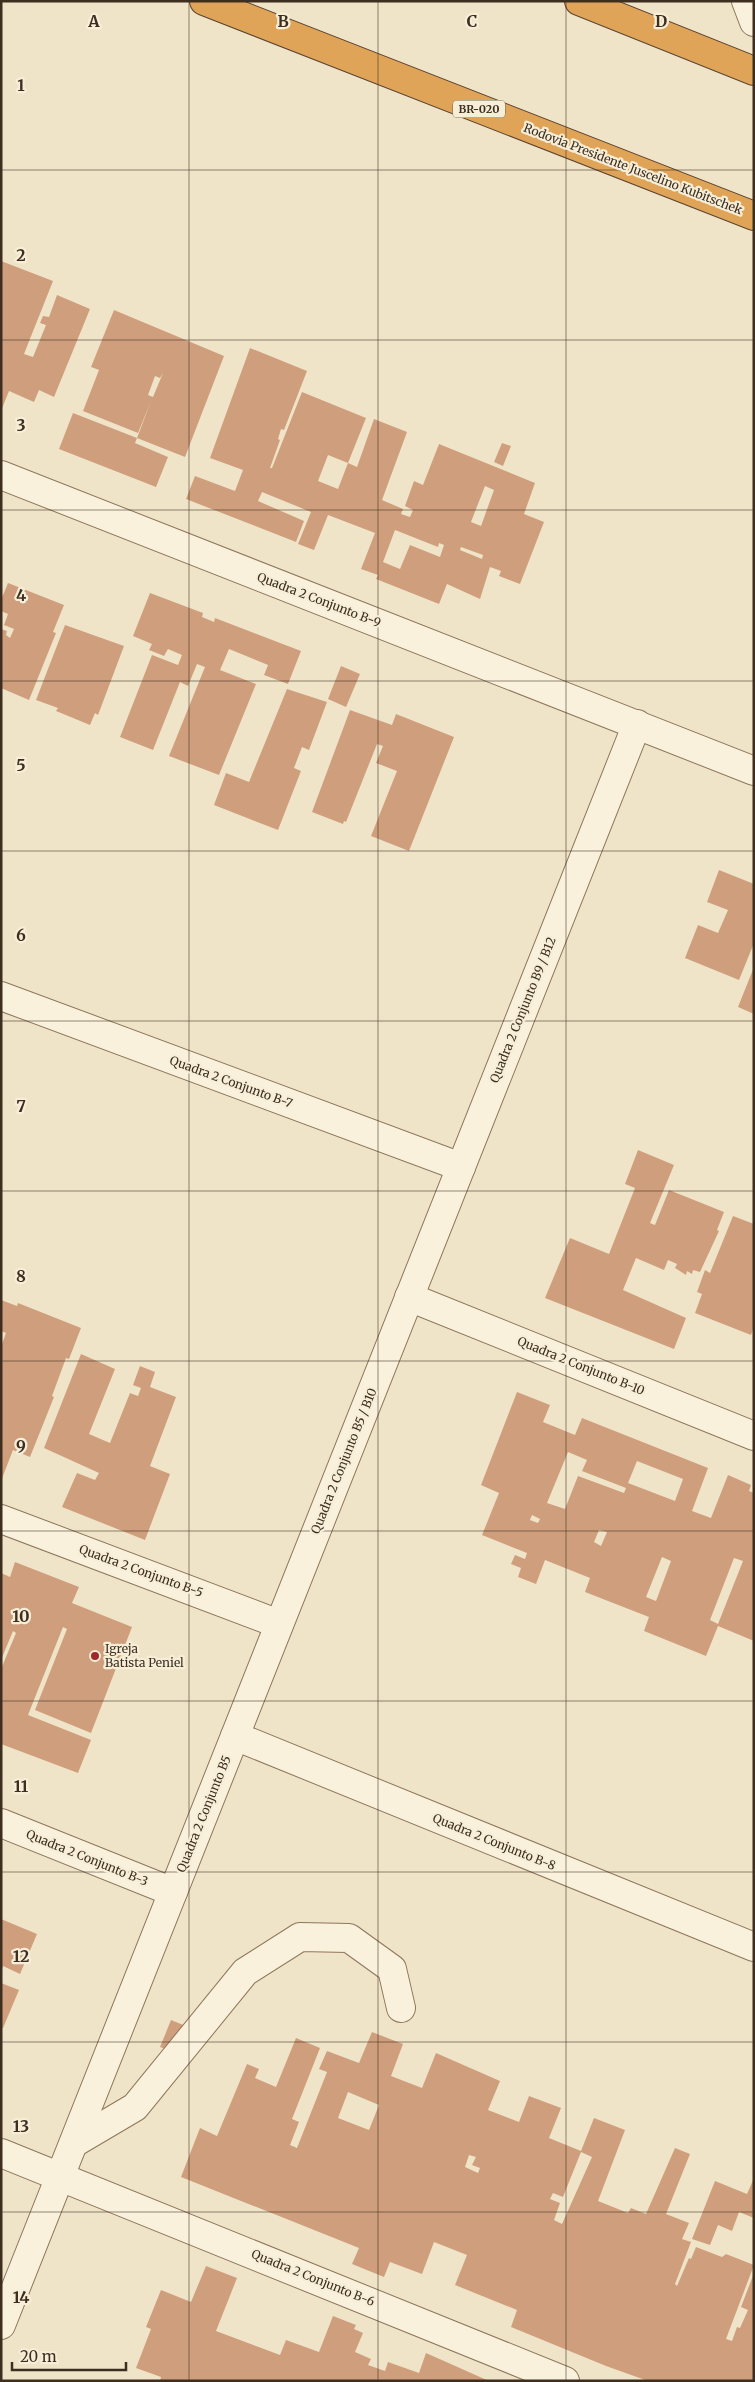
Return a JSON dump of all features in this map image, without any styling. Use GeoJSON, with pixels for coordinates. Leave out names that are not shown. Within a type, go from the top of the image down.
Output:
{"type":"FeatureCollection","features":[{"type":"Feature","properties":{"kind":"highway","name":"Rodovia Presidente Juscelino Kubitschek"},"geometry":{"type":"LineString","coordinates":[[204,1],[754,216]]}},
{"type":"Feature","properties":{"kind":"highway"},"geometry":{"type":"LineString","coordinates":[[579,1],[754,71]]}},
{"type":"Feature","properties":{"kind":"street"},"geometry":{"type":"LineString","coordinates":[[746,1],[754,22]]}},
{"type":"Feature","properties":{"kind":"street","name":"Quadra 2 Conjunto B-9"},"geometry":{"type":"LineString","coordinates":[[1,476],[754,771]]}},
{"type":"Feature","properties":{"kind":"street","name":"Quadra 2 Conjunto B9 / B12"},"geometry":{"type":"LineString","coordinates":[[409,1297],[637,724]]}},
{"type":"Feature","properties":{"kind":"street","name":"Quadra 2 Conjunto B-7"},"geometry":{"type":"LineString","coordinates":[[1,996],[461,1167]]}},
{"type":"Feature","properties":{"kind":"street","name":"Quadra 2 Conjunto B-10"},"geometry":{"type":"LineString","coordinates":[[409,1297],[754,1436]]}},
{"type":"Feature","properties":{"kind":"street","name":"Quadra 2 Conjunto B5 / B10"},"geometry":{"type":"LineString","coordinates":[[235,1736],[409,1297]]}},
{"type":"Feature","properties":{"kind":"street","name":"Quadra 2 Conjunto B-5"},"geometry":{"type":"LineString","coordinates":[[1,1519],[279,1624]]}},
{"type":"Feature","properties":{"kind":"street","name":"Quadra 2 Conjunto B5"},"geometry":{"type":"LineString","coordinates":[[1,2325],[235,1736]]}},
{"type":"Feature","properties":{"kind":"street","name":"Quadra 2 Conjunto B-8"},"geometry":{"type":"LineString","coordinates":[[235,1736],[754,1947]]}},
{"type":"Feature","properties":{"kind":"street","name":"Quadra 2 Conjunto B-3"},"geometry":{"type":"LineString","coordinates":[[1,1823],[173,1892]]}},
{"type":"Feature","properties":{"kind":"street"},"geometry":{"type":"LineString","coordinates":[[74,2143],[135,2107],[246,1972],[300,1937],[348,1938],[392,1969],[401,2008]]}},
{"type":"Feature","properties":{"kind":"street"},"geometry":{"type":"LineString","coordinates":[[1,2153],[60,2176]]}},
{"type":"Feature","properties":{"kind":"street","name":"Quadra 2 Conjunto B-6"},"geometry":{"type":"LineString","coordinates":[[60,2176],[565,2381]]}},
{"type":"Feature","properties":{"kind":"building"},"geometry":{"type":"Polygon","coordinates":[[[1,261],[53,281],[24,354],[33,357],[46,325],[40,323],[43,316],[49,317],[57,295],[90,309],[54,397],[39,390],[34,402],[9,391],[1,411],[1,261]]]}},
{"type":"Feature","properties":{"kind":"building"},"geometry":{"type":"Polygon","coordinates":[[[114,310],[224,356],[185,457],[137,438],[151,401],[138,433],[83,411],[99,370],[91,367],[114,310]],[[163,373],[160,378],[155,376],[148,395],[153,397],[163,373]]]}},
{"type":"Feature","properties":{"kind":"building"},"geometry":{"type":"Polygon","coordinates":[[[250,348],[307,371],[284,430],[281,429],[278,439],[280,440],[270,468],[272,468],[302,392],[366,418],[348,463],[357,467],[374,419],[407,432],[382,500],[403,509],[401,514],[410,517],[413,510],[405,506],[414,481],[423,485],[439,444],[535,483],[524,514],[544,522],[520,584],[499,576],[501,571],[490,567],[480,599],[447,584],[439,604],[376,579],[378,575],[361,569],[375,533],[328,515],[314,550],[298,544],[311,512],[262,492],[258,501],[304,521],[296,542],[186,499],[195,476],[235,491],[243,470],[210,458],[250,348]],[[328,455],[318,481],[338,489],[348,463],[328,455]],[[485,486],[471,522],[481,526],[494,490],[485,486]],[[395,530],[383,562],[400,569],[410,545],[440,557],[444,545],[439,543],[438,547],[395,530]],[[461,547],[460,550],[482,559],[483,555],[461,547]]]}},
{"type":"Feature","properties":{"kind":"building"},"geometry":{"type":"Polygon","coordinates":[[[73,413],[137,438],[135,443],[168,457],[156,487],[59,449],[73,413]]]}},
{"type":"Feature","properties":{"kind":"building"},"geometry":{"type":"Polygon","coordinates":[[[502,443],[511,446],[503,466],[494,462],[502,443]]]}},
{"type":"Feature","properties":{"kind":"building"},"geometry":{"type":"Polygon","coordinates":[[[8,583],[64,605],[53,632],[56,633],[29,700],[1,688],[1,629],[7,631],[6,635],[10,638],[14,629],[4,625],[8,614],[1,611],[1,600],[8,583]]]}},
{"type":"Feature","properties":{"kind":"building"},"geometry":{"type":"Polygon","coordinates":[[[150,593],[203,613],[202,617],[214,622],[215,618],[301,651],[288,684],[264,675],[268,665],[229,649],[220,670],[256,684],[219,775],[169,756],[205,667],[197,664],[188,686],[180,682],[153,750],[120,737],[152,655],[178,665],[182,655],[168,649],[164,656],[149,650],[152,644],[133,636],[150,593]]]}},
{"type":"Feature","properties":{"kind":"building"},"geometry":{"type":"Polygon","coordinates":[[[65,625],[124,646],[98,715],[95,713],[90,725],[56,711],[58,708],[36,700],[65,625]]]}},
{"type":"Feature","properties":{"kind":"building"},"geometry":{"type":"Polygon","coordinates":[[[341,666],[360,674],[346,707],[328,699],[341,666]]]}},
{"type":"Feature","properties":{"kind":"building"},"geometry":{"type":"Polygon","coordinates":[[[287,689],[327,702],[309,750],[302,747],[294,768],[301,771],[278,830],[214,805],[226,773],[249,782],[287,689]]]}},
{"type":"Feature","properties":{"kind":"building"},"geometry":{"type":"Polygon","coordinates":[[[350,710],[392,725],[396,714],[454,737],[409,851],[371,836],[397,771],[376,763],[383,746],[377,744],[346,822],[344,821],[343,824],[312,812],[350,710]]]}},
{"type":"Feature","properties":{"kind":"building"},"geometry":{"type":"Polygon","coordinates":[[[719,870],[754,884],[754,943],[739,980],[685,958],[698,925],[718,933],[728,910],[707,902],[719,870]]]}},
{"type":"Feature","properties":{"kind":"building"},"geometry":{"type":"Polygon","coordinates":[[[754,967],[754,1014],[738,1007],[754,967]]]}},
{"type":"Feature","properties":{"kind":"building"},"geometry":{"type":"Polygon","coordinates":[[[638,1150],[674,1165],[650,1223],[655,1225],[669,1190],[724,1212],[717,1230],[719,1231],[700,1272],[693,1270],[692,1274],[687,1271],[686,1275],[675,1268],[677,1264],[668,1260],[664,1270],[636,1258],[623,1290],[686,1318],[674,1349],[545,1298],[570,1238],[609,1254],[635,1188],[625,1184],[638,1150]]]}},
{"type":"Feature","properties":{"kind":"building"},"geometry":{"type":"Polygon","coordinates":[[[733,1216],[754,1224],[754,1326],[751,1335],[695,1313],[702,1294],[697,1292],[705,1270],[710,1273],[733,1216]]]}},
{"type":"Feature","properties":{"kind":"building"},"geometry":{"type":"Polygon","coordinates":[[[1,1300],[17,1306],[18,1303],[81,1328],[69,1359],[66,1358],[52,1396],[54,1397],[30,1457],[13,1450],[1,1481],[1,1347],[6,1333],[1,1331],[1,1300]]]}},
{"type":"Feature","properties":{"kind":"building"},"geometry":{"type":"Polygon","coordinates":[[[81,1354],[115,1369],[89,1434],[110,1443],[130,1393],[138,1396],[141,1388],[133,1385],[140,1366],[155,1372],[150,1387],[176,1397],[150,1466],[170,1474],[145,1540],[62,1507],[77,1473],[95,1480],[99,1473],[44,1448],[81,1354]]]}},
{"type":"Feature","properties":{"kind":"building"},"geometry":{"type":"Polygon","coordinates":[[[517,1392],[550,1405],[543,1422],[575,1435],[582,1418],[708,1468],[692,1511],[711,1518],[728,1475],[751,1485],[749,1491],[754,1493],[754,1641],[718,1626],[706,1656],[644,1631],[649,1617],[585,1592],[590,1578],[545,1560],[536,1584],[518,1577],[521,1568],[511,1564],[515,1555],[525,1559],[527,1553],[482,1535],[499,1493],[481,1485],[517,1392]],[[568,1452],[547,1503],[565,1509],[578,1476],[624,1493],[626,1488],[582,1471],[587,1460],[568,1452]],[[637,1461],[628,1483],[675,1501],[683,1479],[637,1461]],[[532,1515],[530,1520],[538,1523],[540,1519],[532,1515]],[[599,1530],[594,1542],[601,1546],[607,1532],[599,1530]],[[662,1557],[646,1597],[656,1601],[671,1561],[662,1557]],[[734,1558],[710,1620],[718,1624],[743,1561],[734,1558]]]}},
{"type":"Feature","properties":{"kind":"building"},"geometry":{"type":"Polygon","coordinates":[[[15,1562],[79,1587],[72,1603],[132,1627],[91,1733],[35,1710],[67,1629],[63,1627],[28,1715],[91,1740],[78,1773],[1,1744],[1,1669],[16,1633],[13,1631],[1,1660],[1,1573],[10,1577],[15,1562]]]}},
{"type":"Feature","properties":{"kind":"building"},"geometry":{"type":"Polygon","coordinates":[[[1,1919],[37,1934],[20,1974],[3,1966],[1,1971],[1,1919]]]}},
{"type":"Feature","properties":{"kind":"building"},"geometry":{"type":"Polygon","coordinates":[[[1,1983],[19,1990],[3,2028],[1,2028],[1,1983]]]}},
{"type":"Feature","properties":{"kind":"building"},"geometry":{"type":"Polygon","coordinates":[[[171,2020],[203,2033],[192,2059],[160,2047],[171,2020]]]}},
{"type":"Feature","properties":{"kind":"building"},"geometry":{"type":"Polygon","coordinates":[[[372,2032],[403,2044],[391,2076],[422,2088],[436,2053],[500,2081],[488,2110],[519,2122],[529,2096],[561,2108],[549,2138],[581,2151],[594,2118],[625,2130],[598,2201],[628,2213],[631,2208],[646,2214],[675,2148],[690,2154],[666,2214],[689,2223],[682,2239],[691,2242],[675,2284],[677,2286],[696,2247],[722,2257],[726,2254],[754,2265],[726,2339],[732,2341],[737,2327],[740,2328],[748,2310],[741,2307],[754,2273],[754,2381],[648,2381],[511,2327],[517,2310],[455,2285],[467,2255],[434,2242],[422,2274],[390,2262],[384,2277],[352,2264],[359,2248],[181,2177],[200,2128],[217,2136],[247,2064],[259,2069],[255,2078],[276,2087],[296,2038],[320,2048],[292,2119],[299,2122],[290,2145],[297,2148],[327,2072],[319,2069],[327,2051],[359,2063],[372,2032]],[[348,2092],[338,2118],[369,2130],[379,2105],[348,2092]],[[581,2152],[563,2197],[553,2193],[550,2199],[560,2203],[554,2220],[562,2224],[592,2157],[581,2152]],[[469,2155],[465,2167],[478,2173],[480,2168],[472,2165],[476,2157],[469,2155]]]}},
{"type":"Feature","properties":{"kind":"building"},"geometry":{"type":"Polygon","coordinates":[[[754,2178],[754,2218],[739,2212],[732,2231],[718,2225],[710,2245],[692,2239],[715,2181],[747,2194],[754,2178]]]}},
{"type":"Feature","properties":{"kind":"building"},"geometry":{"type":"Polygon","coordinates":[[[206,2266],[237,2278],[216,2331],[280,2355],[286,2340],[319,2352],[333,2316],[356,2325],[354,2329],[363,2333],[355,2352],[371,2359],[368,2365],[385,2371],[388,2362],[419,2373],[426,2353],[489,2381],[160,2381],[161,2377],[136,2368],[151,2329],[146,2327],[161,2290],[191,2302],[206,2266]]]}},
{"type":"Feature","properties":{"kind":"place","name":"Igreja Batista Peniel"},"geometry":{"type":"Point","coordinates":[95,1656]}}]}
